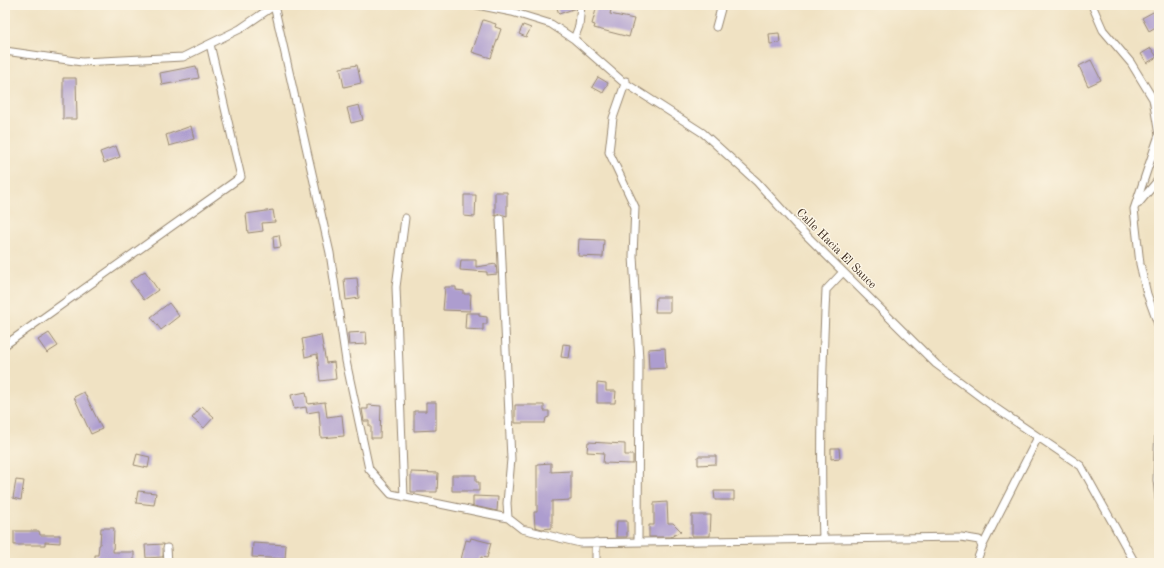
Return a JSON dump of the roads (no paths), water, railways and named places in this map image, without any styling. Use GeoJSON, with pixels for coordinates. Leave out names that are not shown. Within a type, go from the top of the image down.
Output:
{"type":"FeatureCollection","features":[{"type":"Feature","properties":{"kind":"street"},"geometry":{"type":"LineString","coordinates":[[5,51],[82,62],[183,57],[240,29],[275,5],[330,253],[346,362],[369,469],[391,494],[508,518],[522,529],[580,543],[961,537],[979,540],[982,547]]}},
{"type":"Feature","properties":{"kind":"street","name":"Calle Hacia El Sauce"},"geometry":{"type":"LineString","coordinates":[[477,5],[512,12],[551,24],[574,39],[626,82],[703,133],[757,182],[797,226],[936,364],[1081,466],[1135,563]]}},
{"type":"Feature","properties":{"kind":"street"},"geometry":{"type":"LineString","coordinates":[[574,39],[579,26],[581,5]]}},
{"type":"Feature","properties":{"kind":"street"},"geometry":{"type":"LineString","coordinates":[[716,27],[722,5]]}},
{"type":"Feature","properties":{"kind":"street"},"geometry":{"type":"LineString","coordinates":[[1092,5],[1103,30],[1131,63],[1153,99],[1159,135],[1134,209],[1140,264],[1147,294],[1159,327]]}},
{"type":"Feature","properties":{"kind":"street"},"geometry":{"type":"LineString","coordinates":[[5,345],[241,177],[210,44]]}},
{"type":"Feature","properties":{"kind":"street"},"geometry":{"type":"LineString","coordinates":[[626,82],[613,118],[609,152],[634,207],[633,256],[639,360],[638,541]]}},
{"type":"Feature","properties":{"kind":"street"},"geometry":{"type":"LineString","coordinates":[[1134,209],[1159,180]]}},
{"type":"Feature","properties":{"kind":"street"},"geometry":{"type":"LineString","coordinates":[[404,496],[396,287],[405,218]]}},
{"type":"Feature","properties":{"kind":"street"},"geometry":{"type":"LineString","coordinates":[[500,219],[511,459],[507,503],[508,518]]}},
{"type":"Feature","properties":{"kind":"street"},"geometry":{"type":"LineString","coordinates":[[823,538],[821,485],[823,346],[826,290],[843,272]]}},
{"type":"Feature","properties":{"kind":"street"},"geometry":{"type":"LineString","coordinates":[[1159,426],[1157,480],[1159,499]]}},
{"type":"Feature","properties":{"kind":"street"},"geometry":{"type":"LineString","coordinates":[[976,563],[982,547],[1038,437]]}},
{"type":"Feature","properties":{"kind":"street"},"geometry":{"type":"LineString","coordinates":[[596,542],[596,563]]}},
{"type":"Feature","properties":{"kind":"street"},"geometry":{"type":"LineString","coordinates":[[167,548],[168,563]]}}]}
